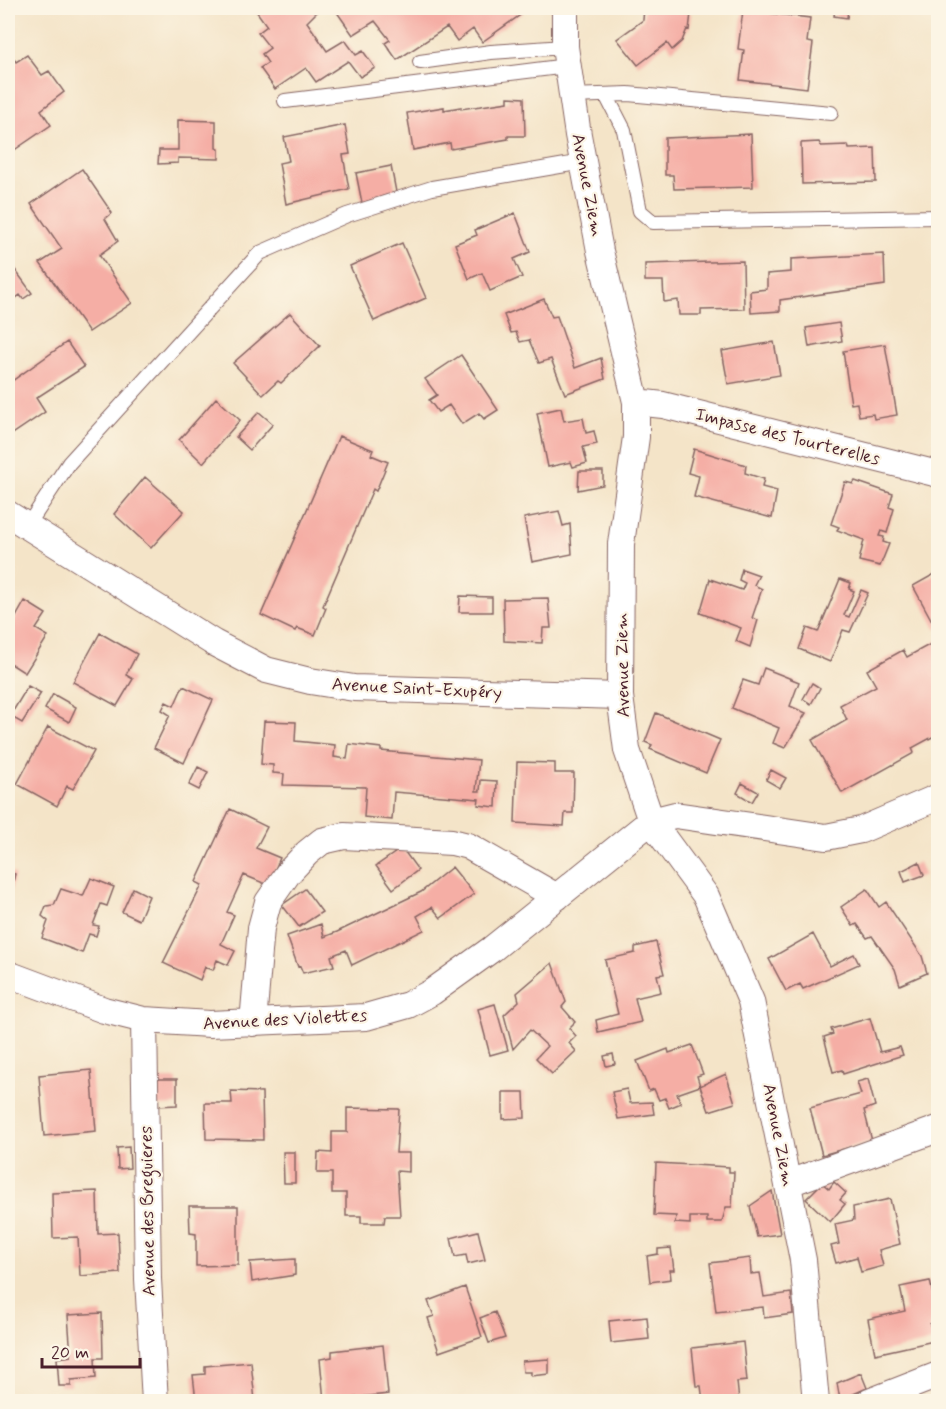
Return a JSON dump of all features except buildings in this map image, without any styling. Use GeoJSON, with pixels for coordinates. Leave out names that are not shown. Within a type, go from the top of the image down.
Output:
{"type":"FeatureCollection","features":[{"type":"Feature","properties":{"kind":"street","name":"Avenue Ziem"},"geometry":{"type":"LineString","coordinates":[[565,8],[566,57],[571,96],[600,251],[636,402],[636,437],[621,544],[620,696],[627,750],[651,821],[705,896],[751,1001],[803,1260],[816,1401]]}},
{"type":"Feature","properties":{"kind":"street","name":"Impasse des Tourterelles"},"geometry":{"type":"LineString","coordinates":[[636,402],[663,405],[939,474]]}},
{"type":"Feature","properties":{"kind":"street","name":"Avenue Saint-Exupéry"},"geometry":{"type":"LineString","coordinates":[[18,519],[214,643],[266,670],[310,681],[354,688],[620,696]]}},
{"type":"Feature","properties":{"kind":"street"},"geometry":{"type":"LineString","coordinates":[[651,821],[675,815],[826,837],[861,830],[939,796]]}},
{"type":"Feature","properties":{"kind":"street","name":"Avenue des Violettes"},"geometry":{"type":"LineString","coordinates":[[8,974],[104,1010],[144,1020],[253,1023],[366,1017],[408,1005],[432,992],[492,949],[651,821]]}},
{"type":"Feature","properties":{"kind":"street"},"geometry":{"type":"LineString","coordinates":[[253,1023],[261,928],[268,902],[289,872],[322,841],[344,836],[452,842],[468,846],[557,897]]}},
{"type":"Feature","properties":{"kind":"street","name":"Avenue des Breguieres"},"geometry":{"type":"LineString","coordinates":[[144,1020],[148,1279],[155,1401]]}},
{"type":"Feature","properties":{"kind":"street"},"geometry":{"type":"LineString","coordinates":[[789,1183],[939,1129]]}},
{"type":"Feature","properties":{"kind":"street"},"geometry":{"type":"LineString","coordinates":[[869,1401],[939,1375]]}},
{"type":"Feature","properties":{"kind":"lane"},"geometry":{"type":"LineString","coordinates":[[420,62],[491,52],[566,57]]}},
{"type":"Feature","properties":{"kind":"lane"},"geometry":{"type":"LineString","coordinates":[[285,101],[566,57]]}},
{"type":"Feature","properties":{"kind":"lane"},"geometry":{"type":"LineString","coordinates":[[571,96],[628,94],[831,113]]}},
{"type":"Feature","properties":{"kind":"lane"},"geometry":{"type":"LineString","coordinates":[[606,95],[624,130],[640,211],[653,222],[939,217]]}},
{"type":"Feature","properties":{"kind":"lane"},"geometry":{"type":"LineString","coordinates":[[18,519],[260,253],[347,215],[432,188],[583,162]]}}]}
